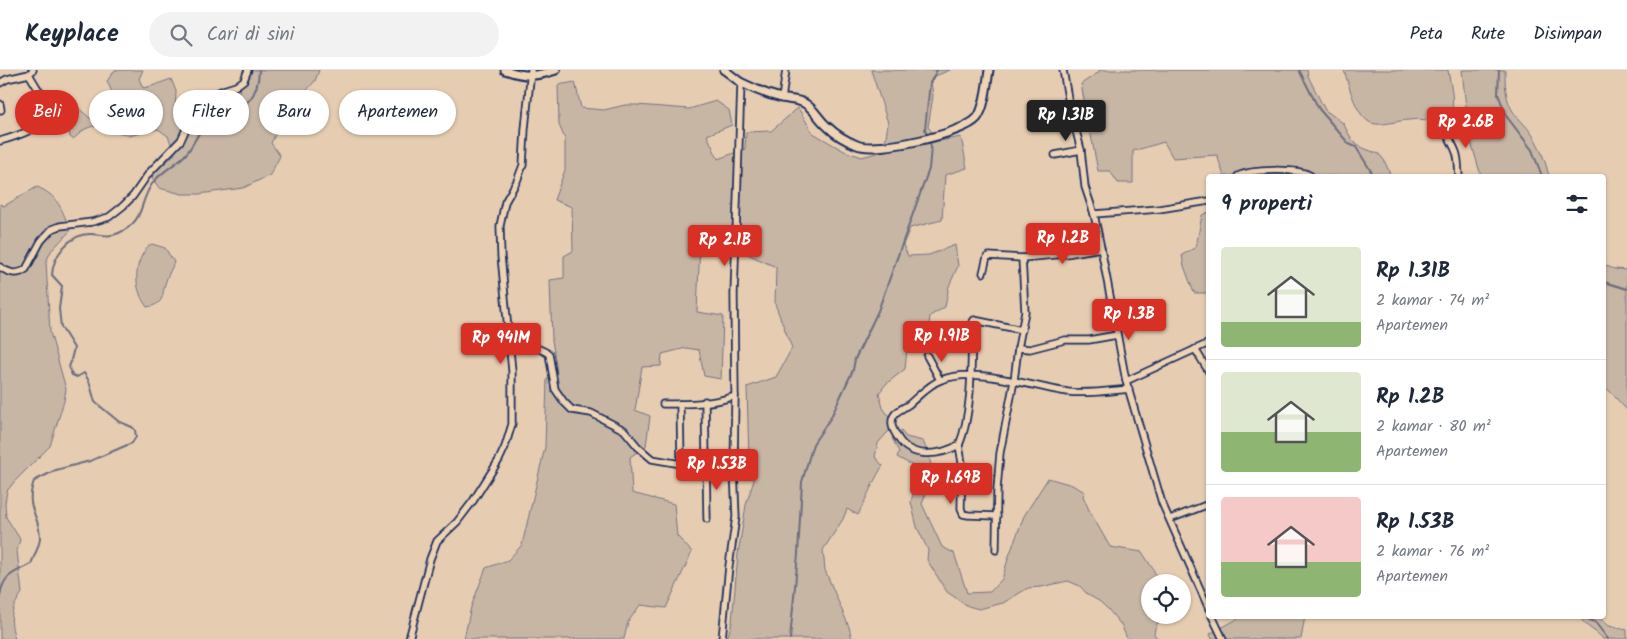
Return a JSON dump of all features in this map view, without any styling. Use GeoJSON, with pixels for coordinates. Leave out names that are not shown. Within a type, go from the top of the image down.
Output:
{"type":"FeatureCollection","features":[{"type":"Feature","properties":{"kind":"street"},"geometry":{"type":"LineString","coordinates":[[0,268],[10,273],[22,272],[26,269],[41,241],[52,229],[60,226],[92,222],[109,216],[123,206],[133,196],[149,173],[181,140],[195,109],[204,100],[223,90],[236,86],[244,80],[248,70]]}},
{"type":"Feature","properties":{"kind":"street"},"geometry":{"type":"LineString","coordinates":[[505,70],[519,75],[556,70]]}},
{"type":"Feature","properties":{"kind":"street"},"geometry":{"type":"LineString","coordinates":[[782,98],[786,70]]}},
{"type":"Feature","properties":{"kind":"street"},"geometry":{"type":"LineString","coordinates":[[727,71],[741,83],[782,98],[804,103],[810,107],[827,127],[859,146],[887,147],[938,136],[973,122],[978,117],[982,108],[989,70]]}},
{"type":"Feature","properties":{"kind":"street"},"geometry":{"type":"LineString","coordinates":[[1063,70],[1069,104],[1081,150],[1086,188],[1101,248],[1126,381],[1162,503],[1206,602]]}},
{"type":"Feature","properties":{"kind":"street"},"geometry":{"type":"LineString","coordinates":[[0,83],[31,72],[38,89],[48,99],[53,115],[48,120],[19,135],[0,141]]}},
{"type":"Feature","properties":{"kind":"street"},"geometry":{"type":"LineString","coordinates":[[408,639],[430,559],[437,541],[457,522],[473,501],[499,460],[510,436],[512,424],[512,371],[500,226],[505,202],[517,181],[523,164],[531,73]]}},
{"type":"Feature","properties":{"kind":"street"},"geometry":{"type":"LineString","coordinates":[[722,639],[728,566],[736,517],[734,462],[734,294],[741,83]]}},
{"type":"Feature","properties":{"kind":"street"},"geometry":{"type":"LineString","coordinates":[[1446,122],[1449,141],[1456,152],[1459,174]]}},
{"type":"Feature","properties":{"kind":"street"},"geometry":{"type":"LineString","coordinates":[[1055,155],[1081,150]]}},
{"type":"Feature","properties":{"kind":"street"},"geometry":{"type":"LineString","coordinates":[[1242,174],[1275,171],[1305,172],[1308,174]]}},
{"type":"Feature","properties":{"kind":"street"},"geometry":{"type":"LineString","coordinates":[[1094,214],[1158,210],[1206,202]]}},
{"type":"Feature","properties":{"kind":"street"},"geometry":{"type":"LineString","coordinates":[[983,274],[987,257],[990,256],[1022,258],[1066,254],[1101,248]]}},
{"type":"Feature","properties":{"kind":"street"},"geometry":{"type":"LineString","coordinates":[[996,550],[997,489],[1000,453],[1025,312],[1022,258]]}},
{"type":"Feature","properties":{"kind":"street"},"geometry":{"type":"LineString","coordinates":[[1113,316],[1149,309]]}},
{"type":"Feature","properties":{"kind":"street"},"geometry":{"type":"LineString","coordinates":[[997,516],[963,514],[962,508],[962,463],[959,445],[967,416],[972,323],[974,320],[1022,330]]}},
{"type":"Feature","properties":{"kind":"street"},"geometry":{"type":"LineString","coordinates":[[1018,348],[1030,349],[1065,340],[1089,340],[1117,335]]}},
{"type":"Feature","properties":{"kind":"street"},"geometry":{"type":"LineString","coordinates":[[1126,381],[1206,344]]}},
{"type":"Feature","properties":{"kind":"street"},"geometry":{"type":"LineString","coordinates":[[510,346],[528,345],[540,348],[549,354],[555,389],[572,410],[591,413],[624,430],[638,447],[652,459],[681,464],[734,462]]}},
{"type":"Feature","properties":{"kind":"street"},"geometry":{"type":"LineString","coordinates":[[1195,349],[1206,367]]}},
{"type":"Feature","properties":{"kind":"street"},"geometry":{"type":"LineString","coordinates":[[927,356],[940,380]]}},
{"type":"Feature","properties":{"kind":"street"},"geometry":{"type":"LineString","coordinates":[[959,445],[929,453],[911,451],[902,445],[893,431],[892,425],[895,413],[940,380],[970,375],[1070,392],[1102,392],[1129,389]]}},
{"type":"Feature","properties":{"kind":"street"},"geometry":{"type":"LineString","coordinates":[[663,404],[705,402],[735,396]]}},
{"type":"Feature","properties":{"kind":"street"},"geometry":{"type":"LineString","coordinates":[[705,402],[707,520]]}},
{"type":"Feature","properties":{"kind":"street"},"geometry":{"type":"LineString","coordinates":[[680,404],[681,464]]}},
{"type":"Feature","properties":{"kind":"street"},"geometry":{"type":"LineString","coordinates":[[1170,520],[1206,505]]}},
{"type":"Feature","properties":{"kind":"street"},"geometry":{"type":"LineString","coordinates":[[1213,619],[1223,639]]}},
{"type":"Feature","properties":{"kind":"shaded area"},"geometry":{"type":"Polygon","coordinates":[[[115,70],[143,70],[139,79],[143,88],[171,79],[176,90],[173,90],[173,135],[249,135],[249,90],[239,90],[243,70],[319,70],[315,81],[307,90],[259,90],[259,135],[275,135],[271,143],[280,156],[270,175],[243,188],[199,194],[182,194],[159,188],[152,177],[175,154],[168,136],[163,132],[163,90],[111,90],[107,81],[115,70]]]}},
{"type":"Feature","properties":{"kind":"shaded area"},"geometry":{"type":"Polygon","coordinates":[[[871,70],[950,70],[935,76],[931,82],[933,96],[928,127],[939,141],[961,137],[967,168],[945,175],[942,220],[910,228],[903,245],[908,256],[929,255],[955,245],[958,266],[949,286],[945,307],[930,316],[928,336],[907,349],[905,369],[886,384],[879,393],[883,408],[895,424],[878,443],[875,457],[883,466],[858,515],[847,509],[843,519],[823,550],[825,570],[849,627],[852,639],[727,639],[732,622],[738,554],[746,505],[754,480],[749,461],[747,387],[776,377],[792,348],[775,304],[776,267],[749,255],[744,239],[700,242],[697,312],[723,316],[721,379],[704,376],[699,350],[686,348],[662,354],[661,366],[642,367],[635,410],[650,416],[646,446],[630,457],[632,493],[674,504],[677,536],[692,552],[666,608],[640,605],[628,622],[624,639],[464,639],[471,607],[486,568],[508,560],[522,545],[545,447],[547,379],[557,372],[552,340],[550,280],[564,278],[564,256],[573,251],[572,207],[554,200],[565,170],[565,139],[559,125],[558,85],[575,82],[581,108],[604,110],[625,105],[637,105],[689,109],[716,101],[729,110],[732,125],[707,135],[718,159],[745,149],[746,132],[771,131],[798,108],[813,133],[844,151],[862,157],[884,151],[888,123],[871,70]]]}},
{"type":"Feature","properties":{"kind":"shaded area"},"geometry":{"type":"Polygon","coordinates":[[[1099,70],[1307,70],[1308,76],[1325,110],[1343,123],[1352,140],[1363,148],[1379,154],[1390,174],[1223,174],[1217,155],[1173,158],[1164,142],[1133,151],[1133,183],[1118,183],[1110,171],[1098,171],[1081,84],[1099,72],[1099,70]]]}},
{"type":"Feature","properties":{"kind":"shaded area"},"geometry":{"type":"Polygon","coordinates":[[[1344,70],[1448,70],[1453,101],[1450,116],[1445,121],[1437,123],[1418,119],[1380,124],[1369,122],[1355,102],[1344,70]]]}},
{"type":"Feature","properties":{"kind":"shaded area"},"geometry":{"type":"Polygon","coordinates":[[[1462,70],[1505,70],[1506,89],[1511,108],[1536,140],[1548,174],[1480,174],[1469,135],[1462,70]]]}},
{"type":"Feature","properties":{"kind":"shaded area"},"geometry":{"type":"Polygon","coordinates":[[[79,109],[89,117],[89,128],[79,134],[79,109]]]}},
{"type":"Feature","properties":{"kind":"shaded area"},"geometry":{"type":"Polygon","coordinates":[[[70,135],[78,135],[73,139],[70,135]]]}},
{"type":"Feature","properties":{"kind":"shaded area"},"geometry":{"type":"Polygon","coordinates":[[[37,187],[50,194],[59,204],[70,231],[51,251],[46,262],[50,332],[66,389],[50,446],[7,491],[5,503],[6,517],[20,539],[17,551],[22,593],[15,605],[11,620],[15,639],[0,639],[0,204],[4,206],[37,187]]]}},
{"type":"Feature","properties":{"kind":"shaded area"},"geometry":{"type":"Polygon","coordinates":[[[1206,213],[1206,293],[1194,293],[1182,255],[1196,247],[1202,215],[1206,213]]]}},
{"type":"Feature","properties":{"kind":"shaded area"},"geometry":{"type":"Polygon","coordinates":[[[152,244],[165,248],[174,262],[167,278],[162,298],[157,304],[147,307],[140,294],[137,273],[140,259],[147,247],[152,244]]]}},
{"type":"Feature","properties":{"kind":"shaded area"},"geometry":{"type":"Polygon","coordinates":[[[1606,266],[1614,269],[1627,270],[1627,410],[1606,387],[1606,266]]]}},
{"type":"Feature","properties":{"kind":"shaded area"},"geometry":{"type":"Polygon","coordinates":[[[901,431],[906,437],[923,441],[930,460],[932,473],[922,504],[942,547],[954,553],[967,593],[990,592],[1002,579],[1024,516],[1048,478],[1072,485],[1085,492],[1083,496],[1089,510],[1110,547],[1142,552],[1155,574],[1141,574],[1141,624],[1157,624],[1154,634],[1158,639],[1127,639],[1122,626],[1108,609],[1088,595],[1080,586],[1068,581],[1028,588],[1003,603],[979,609],[968,606],[947,592],[927,560],[928,550],[917,527],[911,502],[915,485],[915,467],[897,457],[899,452],[892,438],[901,431]]]}},
{"type":"Feature","properties":{"kind":"shaded area"},"geometry":{"type":"Polygon","coordinates":[[[1238,619],[1304,619],[1301,639],[1212,639],[1210,634],[1238,619]]]}},
{"type":"Feature","properties":{"kind":"shaded area"},"geometry":{"type":"Polygon","coordinates":[[[1581,619],[1601,619],[1609,626],[1627,630],[1627,639],[1603,639],[1581,619]]]}},
{"type":"Feature","properties":{"kind":"waterway"},"geometry":{"type":"LineString","coordinates":[[0,596],[6,579],[31,564],[39,544],[38,523],[31,498],[34,481],[56,470],[90,461],[132,443],[136,437],[135,430],[132,427],[118,421],[95,402],[89,381],[84,373],[77,377],[72,375],[69,368],[74,348],[61,327],[59,309],[62,286],[52,275],[55,261],[64,247],[75,238],[90,234],[107,236],[119,233],[134,223],[152,184],[186,154],[203,128],[241,107],[252,97],[256,90],[259,70]]}},
{"type":"Feature","properties":{"kind":"waterway"},"geometry":{"type":"LineString","coordinates":[[927,135],[925,129],[930,83],[937,70]]}},
{"type":"Feature","properties":{"kind":"waterway"},"geometry":{"type":"LineString","coordinates":[[1299,70],[1319,109],[1349,144],[1356,147],[1373,174]]}},
{"type":"Feature","properties":{"kind":"waterway"},"geometry":{"type":"LineString","coordinates":[[1499,70],[1498,94],[1507,117],[1532,150],[1541,174]]}},
{"type":"Feature","properties":{"kind":"waterway"},"geometry":{"type":"LineString","coordinates":[[790,639],[802,482],[813,444],[831,417],[853,370],[855,359],[878,311],[929,169],[931,147],[929,140]]}},
{"type":"Feature","properties":{"kind":"waterway"},"geometry":{"type":"LineString","coordinates":[[1606,283],[1627,289]]}},
{"type":"Feature","properties":{"kind":"waterway"},"geometry":{"type":"LineString","coordinates":[[1588,619],[1595,622],[1608,639]]}}]}
